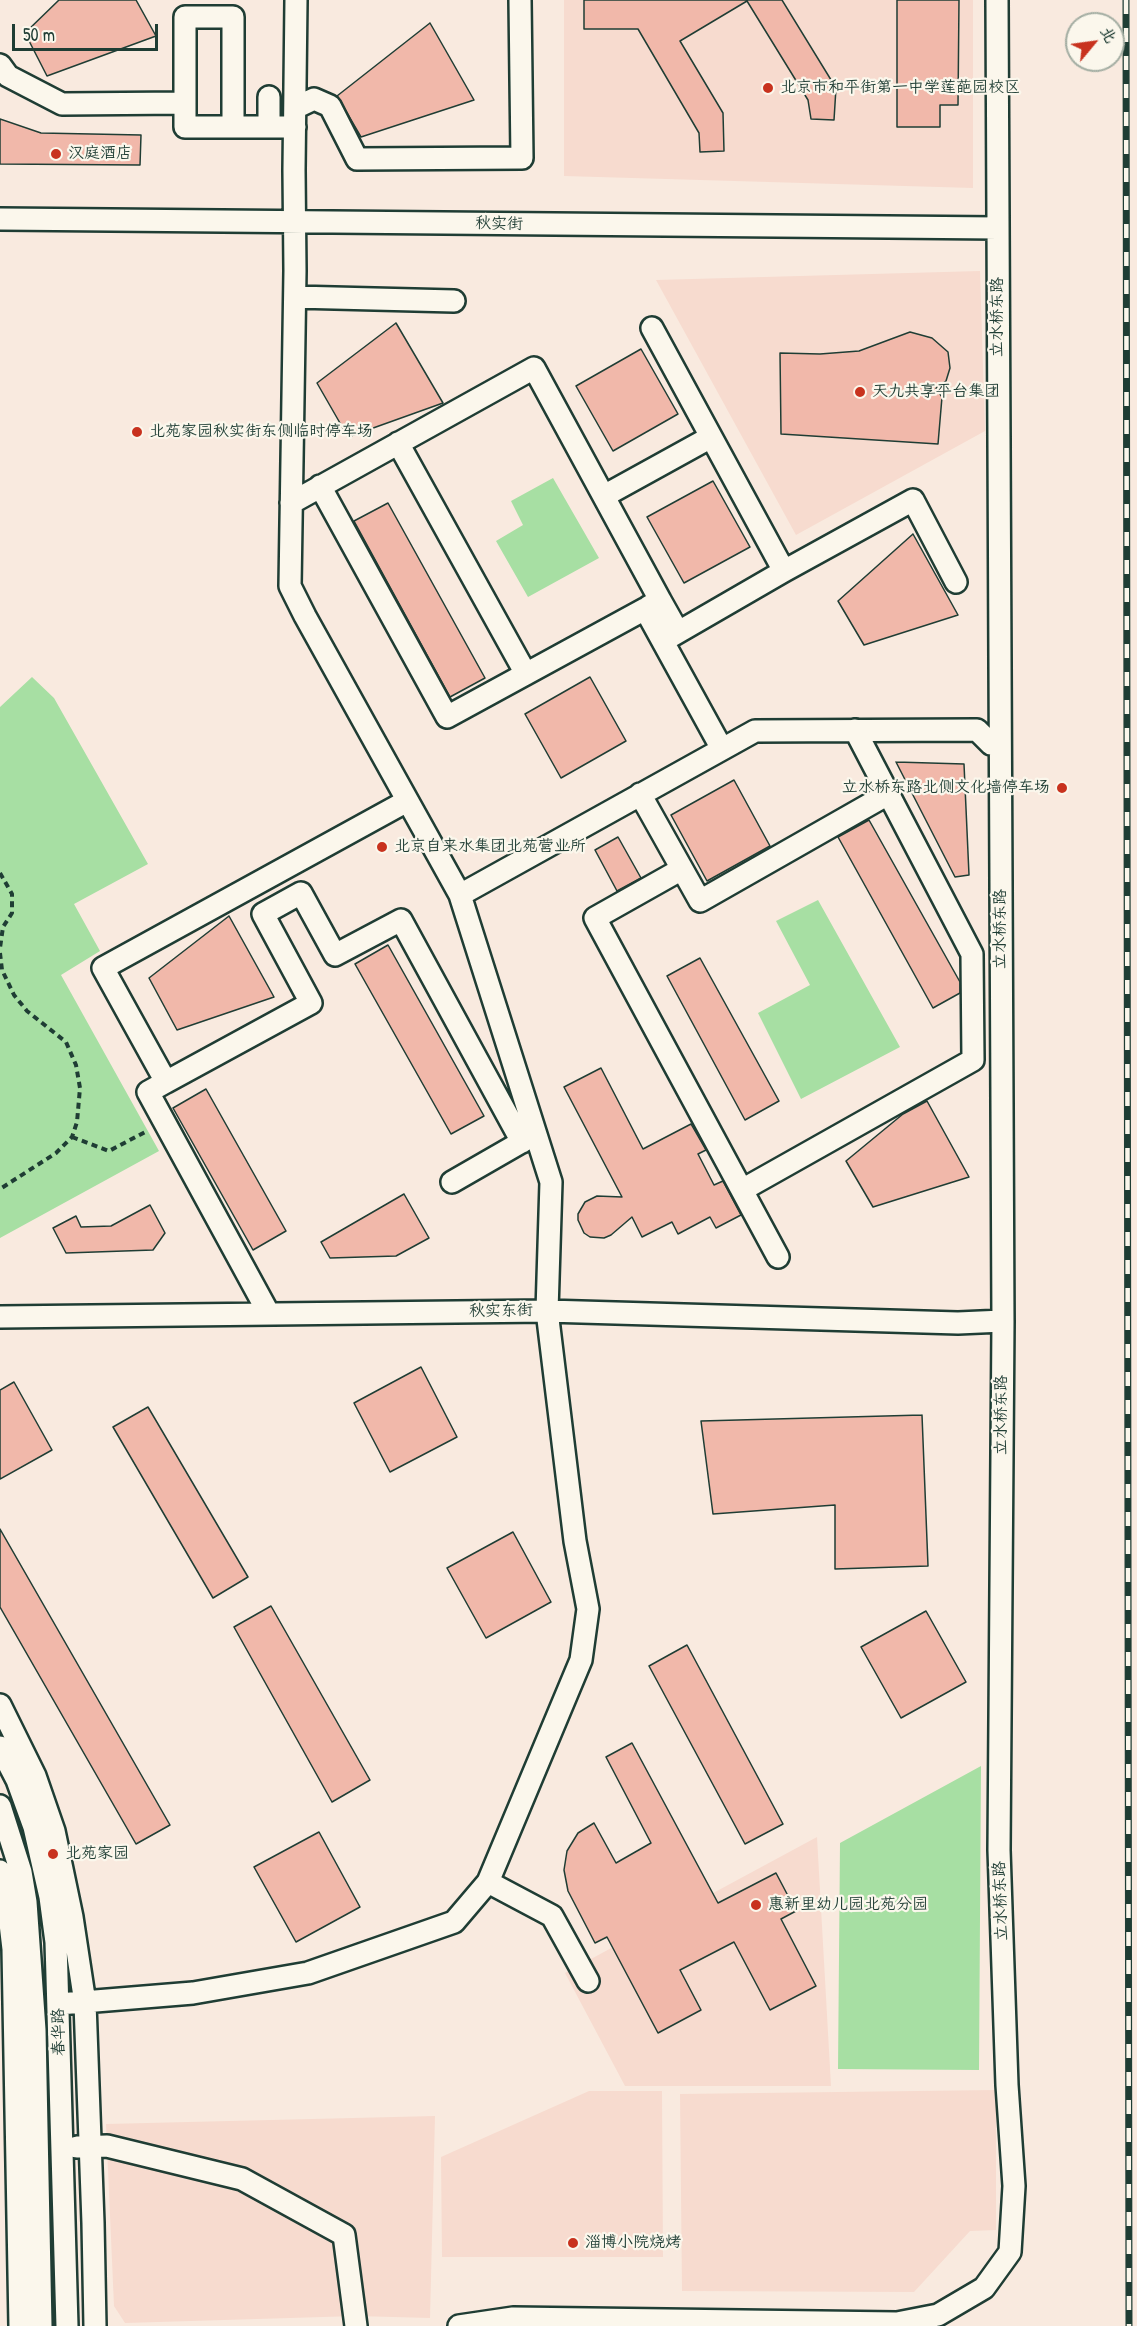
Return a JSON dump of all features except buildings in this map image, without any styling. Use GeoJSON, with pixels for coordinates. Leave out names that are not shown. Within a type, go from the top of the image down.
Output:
{"type":"FeatureCollection","features":[{"type":"Feature","properties":{"kind":"street"},"geometry":{"type":"LineString","coordinates":[[296,0],[296,222],[290,586],[460,895],[529,1138]]}},
{"type":"Feature","properties":{"kind":"street"},"geometry":{"type":"LineString","coordinates":[[233,127],[233,17],[185,17],[185,127],[233,127],[269,127],[295,118],[314,99],[330,106],[357,159],[522,158],[520,0]]}},
{"type":"Feature","properties":{"kind":"street","name":"立水桥东路"},"geometry":{"type":"LineString","coordinates":[[459,2326],[513,2318],[897,2323],[938,2315],[984,2288],[1010,2252],[1014,2186],[1007,2085],[999,1850],[1003,1321],[997,0]]}},
{"type":"Feature","properties":{"kind":"street"},"geometry":{"type":"LineString","coordinates":[[0,65],[8,76],[62,104],[185,103]]}},
{"type":"Feature","properties":{"kind":"street"},"geometry":{"type":"LineString","coordinates":[[268,97],[269,127]]}},
{"type":"Feature","properties":{"kind":"street","name":"秋实街"},"geometry":{"type":"LineString","coordinates":[[0,219],[998,228]]}},
{"type":"Feature","properties":{"kind":"street"},"geometry":{"type":"LineString","coordinates":[[295,297],[454,301]]}},
{"type":"Feature","properties":{"kind":"street"},"geometry":{"type":"LineString","coordinates":[[652,328],[784,571]]}},
{"type":"Feature","properties":{"kind":"street"},"geometry":{"type":"LineString","coordinates":[[291,503],[534,368],[604,496],[722,749]]}},
{"type":"Feature","properties":{"kind":"street"},"geometry":{"type":"LineString","coordinates":[[604,496],[711,437]]}},
{"type":"Feature","properties":{"kind":"street"},"geometry":{"type":"LineString","coordinates":[[398,443],[526,674]]}},
{"type":"Feature","properties":{"kind":"street"},"geometry":{"type":"LineString","coordinates":[[320,486],[447,717],[653,605]]}},
{"type":"Feature","properties":{"kind":"street"},"geometry":{"type":"LineString","coordinates":[[670,636],[913,500],[956,582]]}},
{"type":"Feature","properties":{"kind":"street"},"geometry":{"type":"LineString","coordinates":[[460,895],[756,730],[977,730],[991,744],[1000,743]]}},
{"type":"Feature","properties":{"kind":"street"},"geometry":{"type":"LineString","coordinates":[[742,1190],[973,1060],[972,954],[855,730]]}},
{"type":"Feature","properties":{"kind":"street"},"geometry":{"type":"LineString","coordinates":[[640,794],[700,902],[888,795]]}},
{"type":"Feature","properties":{"kind":"street"},"geometry":{"type":"LineString","coordinates":[[166,1082],[103,968],[407,801]]}},
{"type":"Feature","properties":{"kind":"street"},"geometry":{"type":"LineString","coordinates":[[681,869],[595,918],[778,1257]]}},
{"type":"Feature","properties":{"kind":"street"},"geometry":{"type":"LineString","coordinates":[[59,2004],[193,1992],[308,1973],[454,1922],[488,1882],[581,1660],[588,1609],[575,1541],[547,1311],[551,1182],[529,1138],[401,920],[335,955],[301,893],[263,914],[311,1003],[148,1092],[269,1314]]}},
{"type":"Feature","properties":{"kind":"street"},"geometry":{"type":"LineString","coordinates":[[452,1182],[529,1138]]}},
{"type":"Feature","properties":{"kind":"street","name":"秋实东街"},"geometry":{"type":"LineString","coordinates":[[0,1317],[547,1311],[958,1323],[1003,1321]]}},
{"type":"Feature","properties":{"kind":"street"},"geometry":{"type":"LineString","coordinates":[[0,1705],[35,1776],[54,1831],[72,1917],[85,2003],[95,2326]]}},
{"type":"Feature","properties":{"kind":"street","name":"春华路"},"geometry":{"type":"LineString","coordinates":[[0,1747],[20,1790],[41,1853],[56,1942],[67,2326]]}},
{"type":"Feature","properties":{"kind":"street","name":"春华路"},"geometry":{"type":"LineString","coordinates":[[0,1806],[21,1872],[26,1902],[35,2030],[41,2326]]}},
{"type":"Feature","properties":{"kind":"street"},"geometry":{"type":"LineString","coordinates":[[0,1871],[7,1898],[13,1948],[20,2326]]}},
{"type":"Feature","properties":{"kind":"street"},"geometry":{"type":"LineString","coordinates":[[488,1882],[552,1916],[588,1981]]}},
{"type":"Feature","properties":{"kind":"street"},"geometry":{"type":"LineString","coordinates":[[62,2148],[107,2146],[242,2180],[344,2235],[356,2326]]}},
{"type":"Feature","properties":{"kind":"path"},"geometry":{"type":"LineString","coordinates":[[0,873],[12,894],[12,913],[3,927],[0,948]]}},
{"type":"Feature","properties":{"kind":"path"},"geometry":{"type":"LineString","coordinates":[[0,953],[2,970],[14,995],[27,1011],[66,1042],[76,1065],[80,1088],[77,1122],[72,1137],[56,1154],[0,1189]]}},
{"type":"Feature","properties":{"kind":"path"},"geometry":{"type":"LineString","coordinates":[[72,1137],[109,1151],[164,1122]]}},
{"type":"Feature","properties":{"kind":"shaded area","name":"北京市和平街第一中学莲葩园校区"},"geometry":{"type":"Polygon","coordinates":[[[564,0],[973,0],[973,188],[564,176],[564,0]]]}},
{"type":"Feature","properties":{"kind":"shaded area"},"geometry":{"type":"Polygon","coordinates":[[[980,271],[985,431],[796,535],[656,280],[980,271]]]}},
{"type":"Feature","properties":{"kind":"shaded area","name":"惠新里幼儿园北苑分园"},"geometry":{"type":"Polygon","coordinates":[[[817,1837],[831,2086],[625,2086],[565,1973],[817,1837]]]}},
{"type":"Feature","properties":{"kind":"shaded area"},"geometry":{"type":"Polygon","coordinates":[[[996,2090],[996,2230],[970,2231],[914,2292],[682,2291],[680,2094],[996,2090]]]}},
{"type":"Feature","properties":{"kind":"shaded area"},"geometry":{"type":"Polygon","coordinates":[[[589,2091],[662,2091],[663,2257],[442,2257],[441,2157],[589,2091]]]}},
{"type":"Feature","properties":{"kind":"shaded area"},"geometry":{"type":"Polygon","coordinates":[[[435,2116],[430,2318],[356,2316],[125,2323],[114,2306],[106,2124],[435,2116]]]}},
{"type":"Feature","properties":{"kind":"green space"},"geometry":{"type":"Polygon","coordinates":[[[553,478],[599,558],[528,597],[496,541],[523,525],[511,501],[553,478]]]}},
{"type":"Feature","properties":{"kind":"green space"},"geometry":{"type":"Polygon","coordinates":[[[32,677],[54,698],[148,864],[74,904],[100,951],[61,975],[159,1151],[0,1238],[0,707],[32,677]]]}},
{"type":"Feature","properties":{"kind":"green space"},"geometry":{"type":"Polygon","coordinates":[[[818,900],[900,1047],[801,1099],[758,1013],[810,985],[776,921],[818,900]]]}},
{"type":"Feature","properties":{"kind":"green space"},"geometry":{"type":"Polygon","coordinates":[[[981,1766],[979,2070],[838,2069],[840,1843],[981,1766]]]}},
{"type":"Feature","properties":{"kind":"railway"},"geometry":{"type":"LineString","coordinates":[[1126,0],[1129,2326]]}},
{"type":"Feature","properties":{"kind":"place","name":"北京市和平街第一中学莲葩园校区"},"geometry":{"type":"Point","coordinates":[768,88]}},
{"type":"Feature","properties":{"kind":"place","name":"汉庭酒店"},"geometry":{"type":"Point","coordinates":[56,154]}},
{"type":"Feature","properties":{"kind":"place","name":"天九共享平台集团"},"geometry":{"type":"Point","coordinates":[860,392]}},
{"type":"Feature","properties":{"kind":"place","name":"北苑家园秋实街东侧临时停车场"},"geometry":{"type":"Point","coordinates":[137,432]}},
{"type":"Feature","properties":{"kind":"place","name":"立水桥东路北侧文化墙停车场"},"geometry":{"type":"Point","coordinates":[1062,788]}},
{"type":"Feature","properties":{"kind":"place","name":"北京自来水集团北苑营业所"},"geometry":{"type":"Point","coordinates":[382,847]}},
{"type":"Feature","properties":{"kind":"place","name":"北苑家园"},"geometry":{"type":"Point","coordinates":[53,1854]}},
{"type":"Feature","properties":{"kind":"place","name":"惠新里幼儿园北苑分园"},"geometry":{"type":"Point","coordinates":[756,1905]}},
{"type":"Feature","properties":{"kind":"place","name":"淄博小院烧烤"},"geometry":{"type":"Point","coordinates":[573,2243]}}]}
